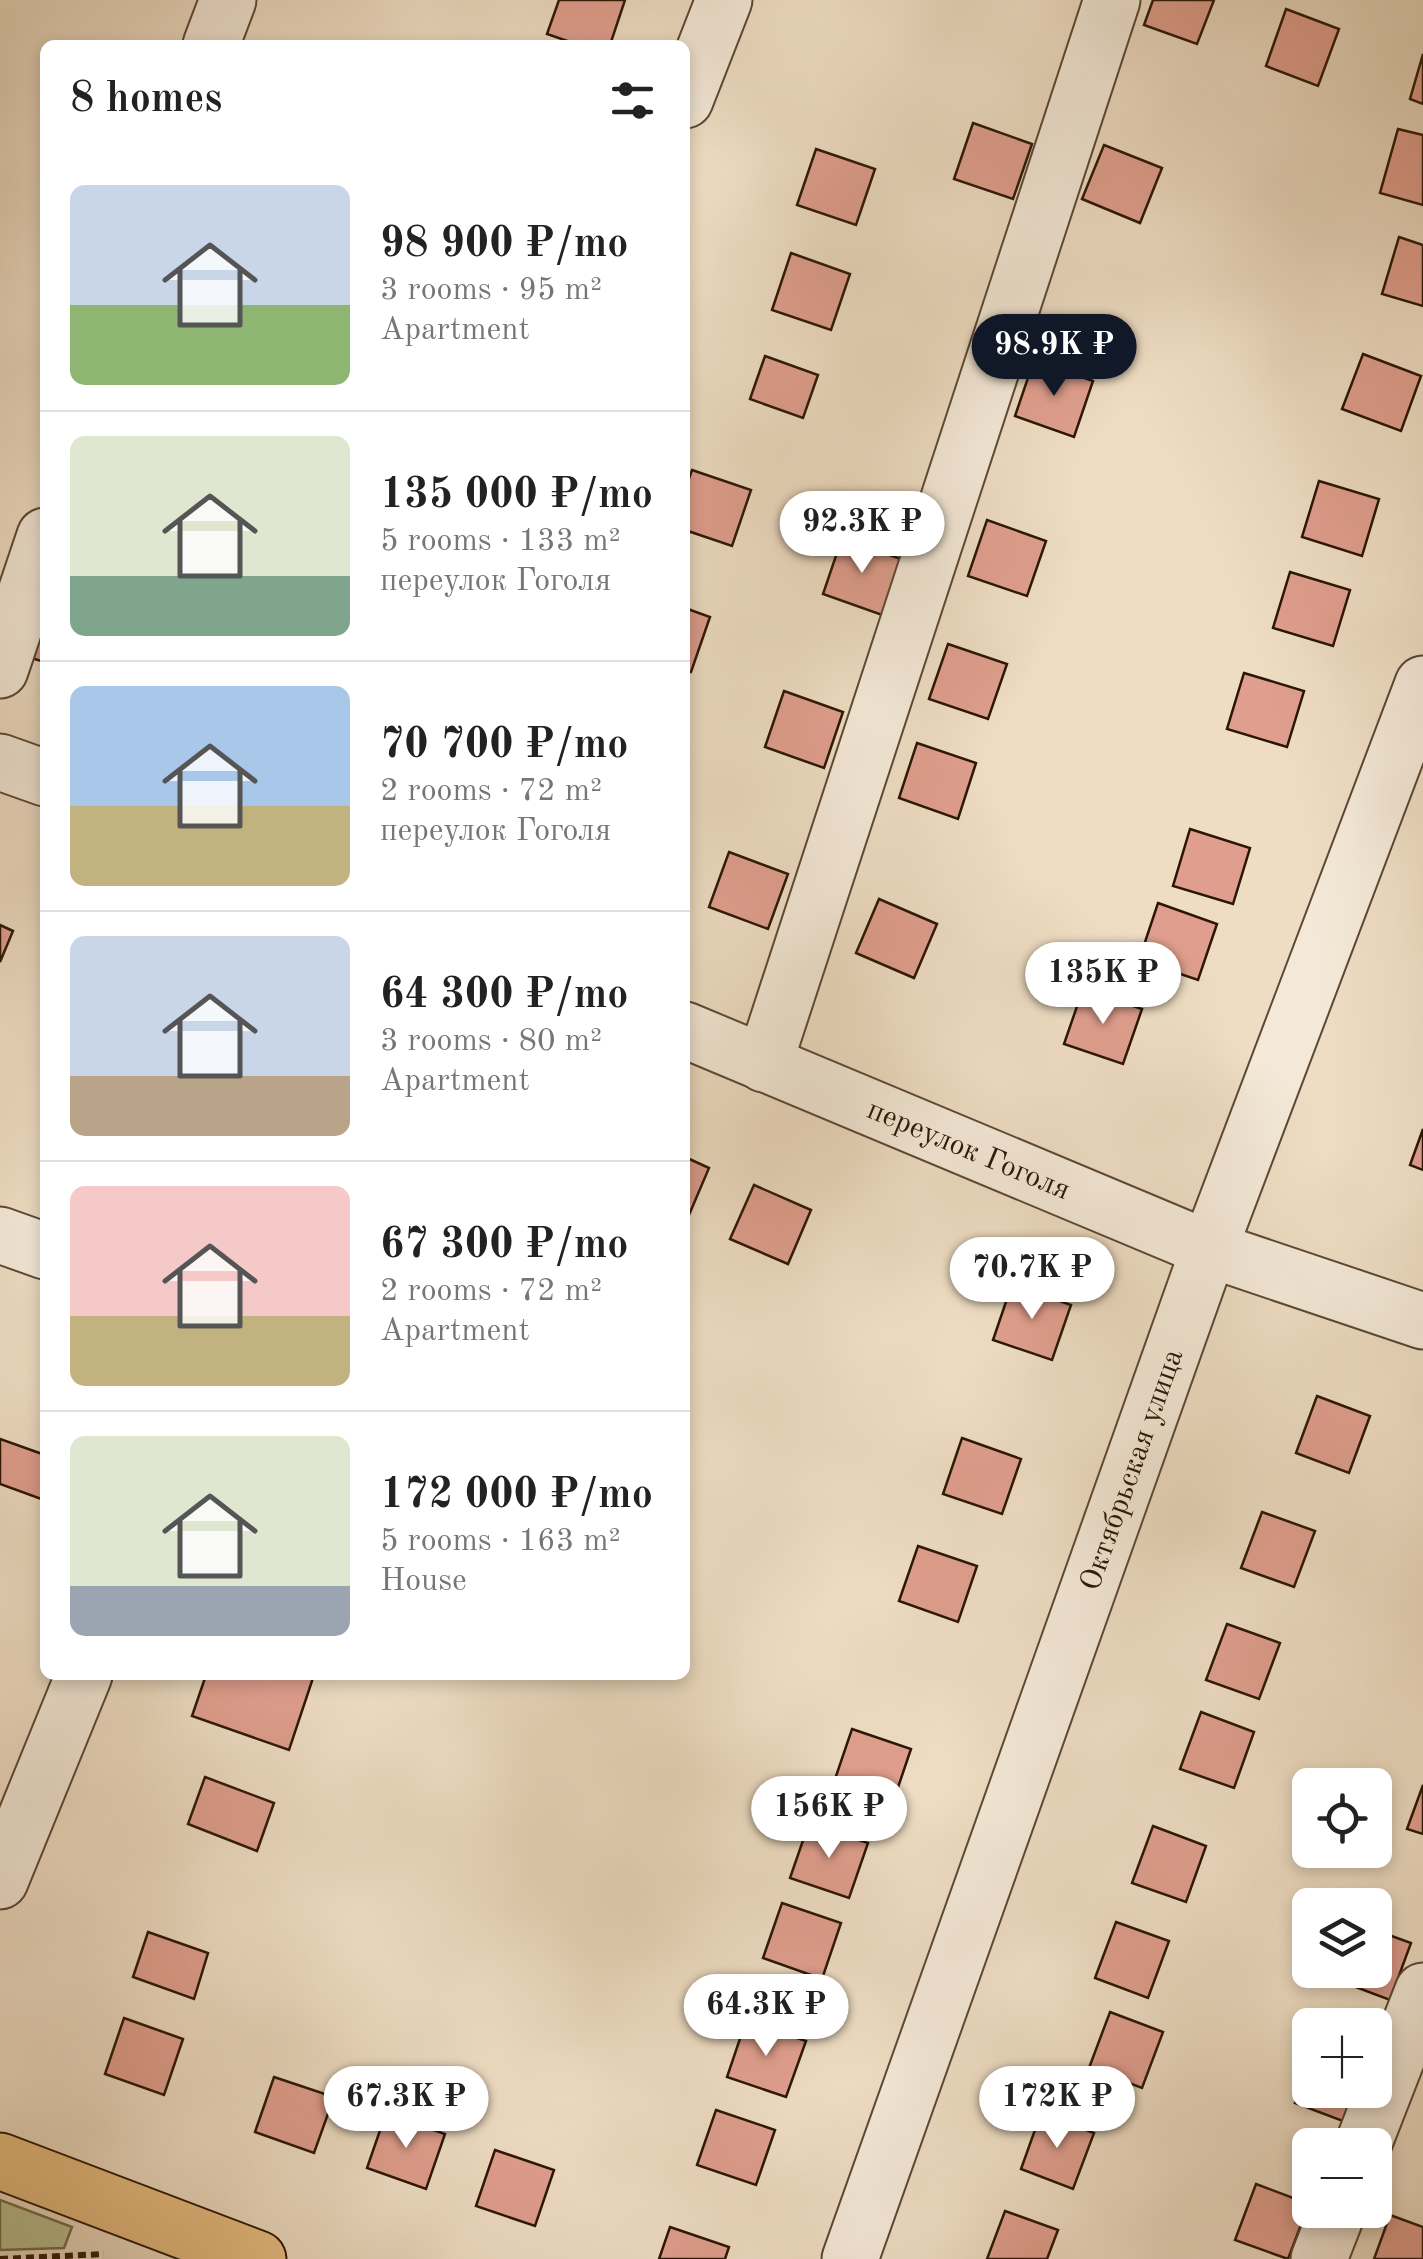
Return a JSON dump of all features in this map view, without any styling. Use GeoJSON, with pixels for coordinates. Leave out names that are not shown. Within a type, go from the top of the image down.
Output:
{"type":"FeatureCollection","features":[{"type":"Feature","properties":{"kind":"main road"},"geometry":{"type":"LineString","coordinates":[[0,2161],[258,2259]]}},
{"type":"Feature","properties":{"kind":"street"},"geometry":{"type":"LineString","coordinates":[[213,40],[228,0]]}},
{"type":"Feature","properties":{"kind":"street"},"geometry":{"type":"LineString","coordinates":[[690,87],[724,0]]}},
{"type":"Feature","properties":{"kind":"street"},"geometry":{"type":"LineString","coordinates":[[764,1064],[1112,0]]}},
{"type":"Feature","properties":{"kind":"street"},"geometry":{"type":"LineString","coordinates":[[0,670],[40,551]]}},
{"type":"Feature","properties":{"kind":"street","name":"Октябрьская улица"},"geometry":{"type":"LineString","coordinates":[[850,2259],[1209,1249],[1423,684]]}},
{"type":"Feature","properties":{"kind":"street"},"geometry":{"type":"LineString","coordinates":[[0,762],[40,776]]}},
{"type":"Feature","properties":{"kind":"street","name":"переулок Гоголя"},"geometry":{"type":"LineString","coordinates":[[690,1032],[1209,1249],[1423,1321]]}},
{"type":"Feature","properties":{"kind":"street"},"geometry":{"type":"LineString","coordinates":[[0,1235],[40,1249]]}},
{"type":"Feature","properties":{"kind":"street"},"geometry":{"type":"LineString","coordinates":[[0,1881],[82,1680]]}},
{"type":"Feature","properties":{"kind":"street"},"geometry":{"type":"LineString","coordinates":[[1370,2128],[1423,1991]]}},
{"type":"Feature","properties":{"kind":"street"},"geometry":{"type":"LineString","coordinates":[[1319,2259],[1331,2228]]}},
{"type":"Feature","properties":{"kind":"path"},"geometry":{"type":"LineString","coordinates":[[0,2259],[104,2254],[119,2259]]}},
{"type":"Feature","properties":{"kind":"green space"},"geometry":{"type":"Polygon","coordinates":[[[0,2200],[72,2227],[64,2248],[0,2250],[0,2200]]]}},
{"type":"Feature","properties":{"kind":"building"},"geometry":{"type":"Polygon","coordinates":[[[559,0],[625,0],[612,40],[564,40],[547,34],[559,0]]]}},
{"type":"Feature","properties":{"kind":"building"},"geometry":{"type":"Polygon","coordinates":[[[1153,0],[1214,0],[1197,44],[1144,25],[1153,0]]]}},
{"type":"Feature","properties":{"kind":"building"},"geometry":{"type":"Polygon","coordinates":[[[1286,9],[1339,29],[1318,86],[1266,66],[1286,9]]]}},
{"type":"Feature","properties":{"kind":"building"},"geometry":{"type":"Polygon","coordinates":[[[1423,54],[1423,104],[1410,99],[1423,54]]]}},
{"type":"Feature","properties":{"kind":"building"},"geometry":{"type":"Polygon","coordinates":[[[973,123],[1032,144],[1013,199],[954,179],[973,123]]]}},
{"type":"Feature","properties":{"kind":"building"},"geometry":{"type":"Polygon","coordinates":[[[1398,129],[1423,135],[1423,205],[1380,193],[1398,129]]]}},
{"type":"Feature","properties":{"kind":"building"},"geometry":{"type":"Polygon","coordinates":[[[1104,145],[1162,168],[1140,223],[1082,199],[1104,145]]]}},
{"type":"Feature","properties":{"kind":"building"},"geometry":{"type":"Polygon","coordinates":[[[816,149],[875,169],[856,225],[797,205],[816,149]]]}},
{"type":"Feature","properties":{"kind":"building"},"geometry":{"type":"Polygon","coordinates":[[[1399,237],[1423,245],[1423,306],[1382,294],[1399,237]]]}},
{"type":"Feature","properties":{"kind":"building"},"geometry":{"type":"Polygon","coordinates":[[[791,253],[850,274],[831,330],[772,310],[791,253]]]}},
{"type":"Feature","properties":{"kind":"building"},"geometry":{"type":"Polygon","coordinates":[[[1363,354],[1421,376],[1401,431],[1342,409],[1363,354]]]}},
{"type":"Feature","properties":{"kind":"building"},"geometry":{"type":"Polygon","coordinates":[[[765,356],[818,375],[803,418],[750,399],[765,356]]]}},
{"type":"Feature","properties":{"kind":"building"},"geometry":{"type":"Polygon","coordinates":[[[1034,360],[1093,381],[1074,437],[1015,416],[1034,360]]]}},
{"type":"Feature","properties":{"kind":"building"},"geometry":{"type":"Polygon","coordinates":[[[692,470],[751,490],[732,546],[690,532],[692,470]]]}},
{"type":"Feature","properties":{"kind":"building"},"geometry":{"type":"Polygon","coordinates":[[[1319,481],[1379,499],[1362,556],[1302,537],[1319,481]]]}},
{"type":"Feature","properties":{"kind":"building"},"geometry":{"type":"Polygon","coordinates":[[[987,520],[1046,541],[1027,596],[968,576],[987,520]]]}},
{"type":"Feature","properties":{"kind":"building"},"geometry":{"type":"Polygon","coordinates":[[[842,538],[901,559],[882,615],[823,594],[842,538]]]}},
{"type":"Feature","properties":{"kind":"building"},"geometry":{"type":"Polygon","coordinates":[[[1290,572],[1350,590],[1333,646],[1273,628],[1290,572]]]}},
{"type":"Feature","properties":{"kind":"building"},"geometry":{"type":"Polygon","coordinates":[[[690,610],[710,617],[690,672],[690,610]]]}},
{"type":"Feature","properties":{"kind":"building"},"geometry":{"type":"Polygon","coordinates":[[[40,614],[40,661],[24,656],[40,614]]]}},
{"type":"Feature","properties":{"kind":"building"},"geometry":{"type":"Polygon","coordinates":[[[948,644],[1007,664],[988,719],[929,699],[948,644]]]}},
{"type":"Feature","properties":{"kind":"building"},"geometry":{"type":"Polygon","coordinates":[[[1244,673],[1304,691],[1287,747],[1227,729],[1244,673]]]}},
{"type":"Feature","properties":{"kind":"building"},"geometry":{"type":"Polygon","coordinates":[[[784,691],[843,712],[824,768],[765,747],[784,691]]]}},
{"type":"Feature","properties":{"kind":"building"},"geometry":{"type":"Polygon","coordinates":[[[917,743],[976,763],[958,819],[899,798],[917,743]]]}},
{"type":"Feature","properties":{"kind":"building"},"geometry":{"type":"Polygon","coordinates":[[[1190,829],[1250,848],[1233,904],[1173,886],[1190,829]]]}},
{"type":"Feature","properties":{"kind":"building"},"geometry":{"type":"Polygon","coordinates":[[[729,852],[788,874],[768,929],[709,907],[729,852]]]}},
{"type":"Feature","properties":{"kind":"building"},"geometry":{"type":"Polygon","coordinates":[[[879,899],[937,924],[914,978],[856,953],[879,899]]]}},
{"type":"Feature","properties":{"kind":"building"},"geometry":{"type":"Polygon","coordinates":[[[1158,903],[1217,924],[1198,980],[1139,960],[1158,903]]]}},
{"type":"Feature","properties":{"kind":"building"},"geometry":{"type":"Polygon","coordinates":[[[0,925],[13,931],[0,962],[0,925]]]}},
{"type":"Feature","properties":{"kind":"building"},"geometry":{"type":"Polygon","coordinates":[[[1083,989],[1142,1009],[1123,1064],[1064,1044],[1083,989]]]}},
{"type":"Feature","properties":{"kind":"building"},"geometry":{"type":"Polygon","coordinates":[[[1423,1129],[1423,1170],[1410,1165],[1423,1129]]]}},
{"type":"Feature","properties":{"kind":"building"},"geometry":{"type":"Polygon","coordinates":[[[690,1159],[709,1168],[690,1213],[690,1159]]]}},
{"type":"Feature","properties":{"kind":"building"},"geometry":{"type":"Polygon","coordinates":[[[754,1185],[811,1210],[788,1264],[730,1239],[754,1185]]]}},
{"type":"Feature","properties":{"kind":"building"},"geometry":{"type":"Polygon","coordinates":[[[1012,1284],[1071,1305],[1052,1360],[993,1340],[1012,1284]]]}},
{"type":"Feature","properties":{"kind":"building"},"geometry":{"type":"Polygon","coordinates":[[[1317,1396],[1370,1416],[1349,1473],[1296,1453],[1317,1396]]]}},
{"type":"Feature","properties":{"kind":"building"},"geometry":{"type":"Polygon","coordinates":[[[962,1438],[1021,1459],[1002,1514],[943,1494],[962,1438]]]}},
{"type":"Feature","properties":{"kind":"building"},"geometry":{"type":"Polygon","coordinates":[[[0,1439],[40,1453],[40,1499],[0,1484],[0,1439]]]}},
{"type":"Feature","properties":{"kind":"building"},"geometry":{"type":"Polygon","coordinates":[[[1262,1512],[1315,1531],[1294,1587],[1241,1568],[1262,1512]]]}},
{"type":"Feature","properties":{"kind":"building"},"geometry":{"type":"Polygon","coordinates":[[[918,1546],[977,1566],[958,1622],[899,1601],[918,1546]]]}},
{"type":"Feature","properties":{"kind":"building"},"geometry":{"type":"Polygon","coordinates":[[[1227,1624],[1280,1643],[1259,1699],[1206,1680],[1227,1624]]]}},
{"type":"Feature","properties":{"kind":"building"},"geometry":{"type":"Polygon","coordinates":[[[204,1680],[312,1680],[289,1750],[192,1716],[204,1680]]]}},
{"type":"Feature","properties":{"kind":"building"},"geometry":{"type":"Polygon","coordinates":[[[1201,1712],[1254,1732],[1234,1788],[1180,1769],[1201,1712]]]}},
{"type":"Feature","properties":{"kind":"building"},"geometry":{"type":"Polygon","coordinates":[[[852,1729],[911,1749],[892,1805],[833,1785],[852,1729]]]}},
{"type":"Feature","properties":{"kind":"building"},"geometry":{"type":"Polygon","coordinates":[[[205,1777],[274,1803],[257,1851],[188,1824],[205,1777]]]}},
{"type":"Feature","properties":{"kind":"building"},"geometry":{"type":"Polygon","coordinates":[[[1423,1785],[1423,1834],[1407,1829],[1423,1785]]]}},
{"type":"Feature","properties":{"kind":"building"},"geometry":{"type":"Polygon","coordinates":[[[809,1823],[868,1843],[849,1898],[790,1878],[809,1823]]]}},
{"type":"Feature","properties":{"kind":"building"},"geometry":{"type":"Polygon","coordinates":[[[1153,1826],[1206,1846],[1186,1902],[1132,1883],[1153,1826]]]}},
{"type":"Feature","properties":{"kind":"building"},"geometry":{"type":"Polygon","coordinates":[[[782,1903],[841,1923],[822,1979],[763,1958],[782,1903]]]}},
{"type":"Feature","properties":{"kind":"building"},"geometry":{"type":"Polygon","coordinates":[[[1116,1922],[1169,1941],[1148,1998],[1095,1978],[1116,1922]]]}},
{"type":"Feature","properties":{"kind":"building"},"geometry":{"type":"Polygon","coordinates":[[[148,1932],[208,1953],[194,1999],[133,1977],[148,1932]]]}},
{"type":"Feature","properties":{"kind":"building"},"geometry":{"type":"Polygon","coordinates":[[[1392,1936],[1411,1943],[1390,2000],[1358,1988],[1392,1988],[1392,1936]]]}},
{"type":"Feature","properties":{"kind":"building"},"geometry":{"type":"Polygon","coordinates":[[[1110,2012],[1163,2032],[1142,2088],[1089,2068],[1110,2012]]]}},
{"type":"Feature","properties":{"kind":"building"},"geometry":{"type":"Polygon","coordinates":[[[124,2018],[183,2039],[164,2095],[105,2074],[124,2018]]]}},
{"type":"Feature","properties":{"kind":"building"},"geometry":{"type":"Polygon","coordinates":[[[746,2021],[806,2041],[786,2097],[727,2077],[746,2021]]]}},
{"type":"Feature","properties":{"kind":"building"},"geometry":{"type":"Polygon","coordinates":[[[274,2077],[334,2097],[314,2153],[255,2132],[274,2077]]]}},
{"type":"Feature","properties":{"kind":"building"},"geometry":{"type":"Polygon","coordinates":[[[1308,2108],[1353,2108],[1348,2123],[1308,2108]]]}},
{"type":"Feature","properties":{"kind":"building"},"geometry":{"type":"Polygon","coordinates":[[[716,2110],[775,2130],[756,2185],[697,2165],[716,2110]]]}},
{"type":"Feature","properties":{"kind":"building"},"geometry":{"type":"Polygon","coordinates":[[[386,2113],[445,2134],[426,2189],[367,2168],[386,2113]]]}},
{"type":"Feature","properties":{"kind":"building"},"geometry":{"type":"Polygon","coordinates":[[[1041,2113],[1094,2133],[1073,2189],[1021,2169],[1041,2113]]]}},
{"type":"Feature","properties":{"kind":"building"},"geometry":{"type":"Polygon","coordinates":[[[495,2150],[554,2170],[535,2226],[476,2206],[495,2150]]]}},
{"type":"Feature","properties":{"kind":"building"},"geometry":{"type":"Polygon","coordinates":[[[1256,2184],[1292,2198],[1292,2228],[1300,2228],[1288,2259],[1235,2240],[1256,2184]]]}},
{"type":"Feature","properties":{"kind":"building"},"geometry":{"type":"Polygon","coordinates":[[[1005,2211],[1058,2230],[1047,2259],[987,2259],[1005,2211]]]}},
{"type":"Feature","properties":{"kind":"building"},"geometry":{"type":"Polygon","coordinates":[[[1392,2216],[1423,2227],[1423,2259],[1374,2259],[1385,2228],[1392,2228],[1392,2216]]]}},
{"type":"Feature","properties":{"kind":"building"},"geometry":{"type":"Polygon","coordinates":[[[670,2227],[729,2247],[725,2259],[659,2259],[670,2227]]]}}]}
